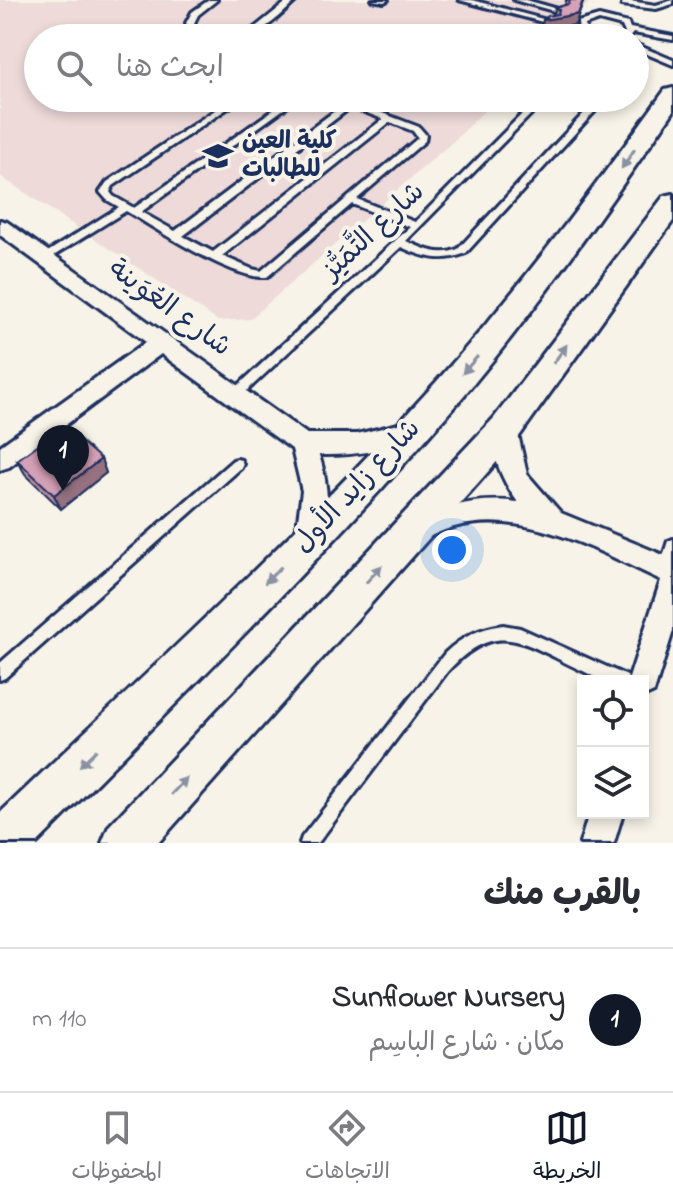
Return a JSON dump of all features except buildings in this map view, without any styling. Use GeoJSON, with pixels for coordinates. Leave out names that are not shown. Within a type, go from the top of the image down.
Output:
{"type":"FeatureCollection","features":[{"type":"Feature","properties":{"kind":"main road","name":"شارع زايد الأول"},"geometry":{"type":"LineString","coordinates":[[3,843],[308,541],[411,431],[543,277],[673,95]]}},
{"type":"Feature","properties":{"kind":"main road"},"geometry":{"type":"LineString","coordinates":[[126,843],[506,428],[673,202]]}},
{"type":"Feature","properties":{"kind":"street","name":"شارع العُوَينة"},"geometry":{"type":"LineString","coordinates":[[0,226],[302,443]]}},
{"type":"Feature","properties":{"kind":"street"},"geometry":{"type":"LineString","coordinates":[[0,460],[160,343]]}},
{"type":"Feature","properties":{"kind":"street"},"geometry":{"type":"LineString","coordinates":[[506,428],[505,447],[520,487],[535,506],[556,523]]}},
{"type":"Feature","properties":{"kind":"street"},"geometry":{"type":"LineString","coordinates":[[308,541],[314,515],[315,489],[313,473],[302,443],[358,445],[411,431]]}},
{"type":"Feature","properties":{"kind":"street"},"geometry":{"type":"LineString","coordinates":[[411,533],[443,518],[479,510],[530,515],[671,567],[645,675]]}},
{"type":"Feature","properties":{"kind":"street"},"geometry":{"type":"LineString","coordinates":[[597,843],[604,819]]}},
{"type":"Feature","properties":{"kind":"lane"},"geometry":{"type":"LineString","coordinates":[[190,24],[195,14],[213,0]]}},
{"type":"Feature","properties":{"kind":"lane"},"geometry":{"type":"LineString","coordinates":[[264,24],[293,0]]}},
{"type":"Feature","properties":{"kind":"lane"},"geometry":{"type":"LineString","coordinates":[[376,0],[384,0]]}},
{"type":"Feature","properties":{"kind":"lane"},"geometry":{"type":"LineString","coordinates":[[463,0],[550,22]]}},
{"type":"Feature","properties":{"kind":"lane"},"geometry":{"type":"LineString","coordinates":[[518,0],[561,11]]}},
{"type":"Feature","properties":{"kind":"lane"},"geometry":{"type":"LineString","coordinates":[[578,15],[590,19],[604,18],[622,8],[656,7],[673,2]]}},
{"type":"Feature","properties":{"kind":"lane"},"geometry":{"type":"LineString","coordinates":[[604,18],[614,24]]}},
{"type":"Feature","properties":{"kind":"lane"},"geometry":{"type":"LineString","coordinates":[[581,24],[590,19]]}},
{"type":"Feature","properties":{"kind":"lane"},"geometry":{"type":"LineString","coordinates":[[649,34],[673,38]]}},
{"type":"Feature","properties":{"kind":"lane"},"geometry":{"type":"LineString","coordinates":[[649,52],[673,63]]}},
{"type":"Feature","properties":{"kind":"lane"},"geometry":{"type":"LineString","coordinates":[[218,112],[110,184],[105,192],[215,256],[256,275],[269,273],[422,139],[416,129],[375,112]]}},
{"type":"Feature","properties":{"kind":"lane"},"geometry":{"type":"LineString","coordinates":[[43,258],[131,209],[274,112]]}},
{"type":"Feature","properties":{"kind":"lane"},"geometry":{"type":"LineString","coordinates":[[177,235],[339,112]]}},
{"type":"Feature","properties":{"kind":"lane","name":"شارع التَّمَيُّز"},"geometry":{"type":"LineString","coordinates":[[234,396],[417,226],[529,112]]}},
{"type":"Feature","properties":{"kind":"lane"},"geometry":{"type":"LineString","coordinates":[[399,242],[437,257],[462,251],[590,112]]}},
{"type":"Feature","properties":{"kind":"lane"},"geometry":{"type":"LineString","coordinates":[[215,256],[388,119]]}},
{"type":"Feature","properties":{"kind":"lane"},"geometry":{"type":"LineString","coordinates":[[353,201],[417,226]]}},
{"type":"Feature","properties":{"kind":"lane"},"geometry":{"type":"LineString","coordinates":[[0,673],[237,464]]}},
{"type":"Feature","properties":{"kind":"lane"},"geometry":{"type":"LineString","coordinates":[[308,843],[442,667],[482,634],[498,631],[515,633],[609,675]]}},
{"type":"Feature","properties":{"kind":"shaded area","name":"كلية العين للطالبات"},"geometry":{"type":"Polygon","coordinates":[[[0,0],[591,0],[575,18],[578,23],[574,24],[24,24],[24,112],[483,112],[250,319],[218,321],[0,176],[0,0]]]}},
{"type":"Feature","properties":{"kind":"place","name":"كلية العين للطالبات"},"geometry":{"type":"Point","coordinates":[218,156]}},
{"type":"Feature","properties":{"kind":"place","name":"Sunflower Nursery"},"geometry":{"type":"Point","coordinates":[63,491]}}]}
